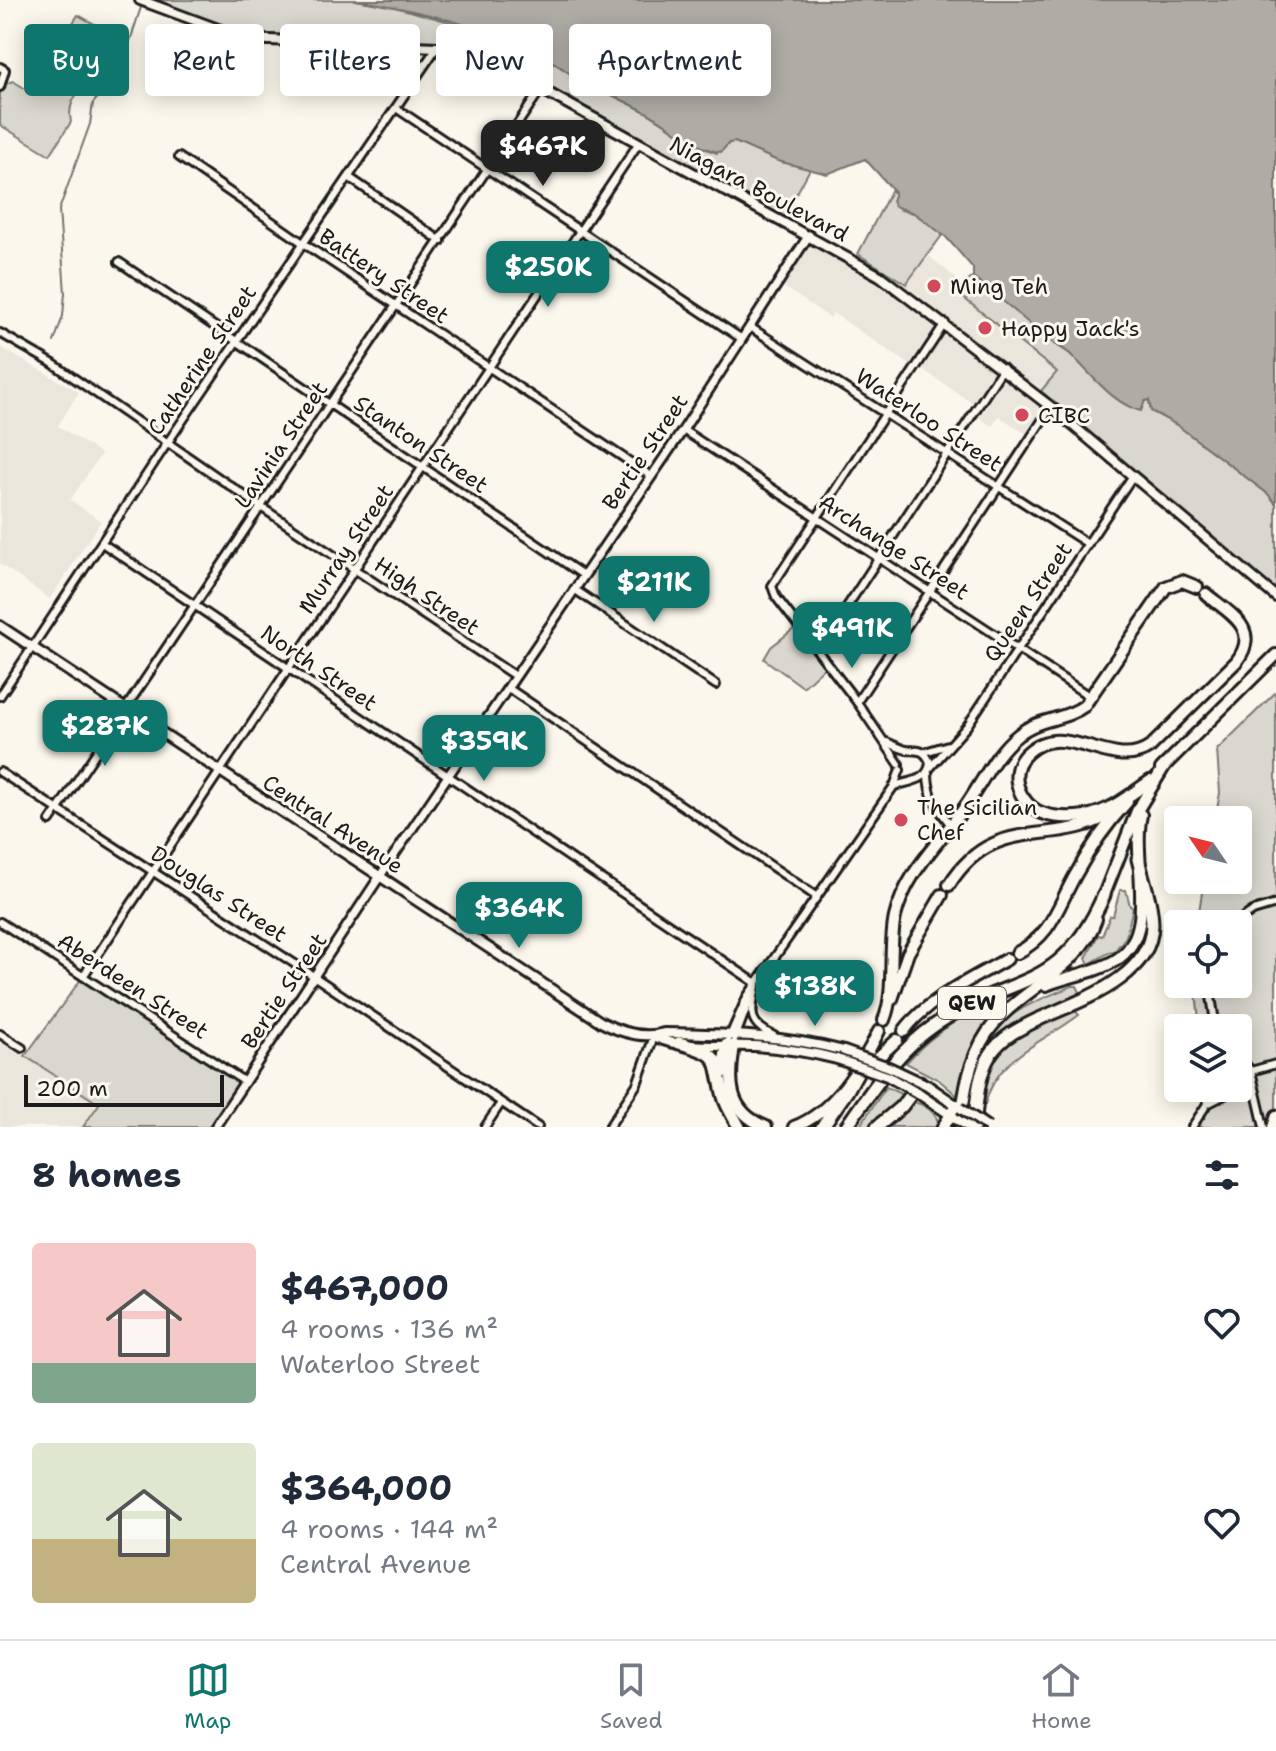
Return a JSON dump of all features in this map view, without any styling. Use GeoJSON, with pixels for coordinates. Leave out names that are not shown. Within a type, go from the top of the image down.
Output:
{"type":"FeatureCollection","features":[{"type":"Feature","properties":{"kind":"highway"},"geometry":{"type":"LineString","coordinates":[[951,825],[1014,737],[1034,725],[1073,713],[1090,700],[1166,587],[1182,581],[1202,590],[1242,625],[1246,635],[1244,650],[1236,662],[1150,747],[1138,754],[1126,755],[1073,742],[1049,742],[1035,747],[1023,758],[1016,780],[1021,796],[1030,805],[1041,813],[1059,817],[1083,816],[1106,809],[1150,784]]}},
{"type":"Feature","properties":{"kind":"highway","name":"QEW"},"geometry":{"type":"LineString","coordinates":[[846,1127],[917,1038],[962,1008],[1028,982],[1059,963],[1083,935],[1104,895],[1150,784],[1165,765],[1276,655]]}},
{"type":"Feature","properties":{"kind":"highway"},"geometry":{"type":"LineString","coordinates":[[1025,997],[1054,982],[1107,965],[1127,950],[1141,917],[1138,828],[1150,784]]}},
{"type":"Feature","properties":{"kind":"highway","name":"QEW"},"geometry":{"type":"LineString","coordinates":[[949,885],[964,862],[986,846],[1019,836],[1088,825],[1112,813],[1150,784]]}},
{"type":"Feature","properties":{"kind":"highway","name":"QEW"},"geometry":{"type":"LineString","coordinates":[[864,1066],[900,1035],[917,1015],[963,983],[1042,937],[1084,861],[1114,816],[1129,800]]}},
{"type":"Feature","properties":{"kind":"highway","name":"QEW"},"geometry":{"type":"LineString","coordinates":[[883,1021],[889,986],[891,942],[899,905],[917,866],[951,825]]}},
{"type":"Feature","properties":{"kind":"highway"},"geometry":{"type":"LineString","coordinates":[[972,1127],[983,1070],[991,1053],[1003,1040],[1020,1028],[1110,985],[1126,974],[1142,955],[1152,926],[1138,859]]}},
{"type":"Feature","properties":{"kind":"highway","name":"QEW"},"geometry":{"type":"LineString","coordinates":[[822,1127],[864,1066],[913,945],[942,895]]}},
{"type":"Feature","properties":{"kind":"highway"},"geometry":{"type":"LineString","coordinates":[[943,1127],[957,1115],[979,1046],[995,1023],[1079,950],[1095,924],[1104,895]]}},
{"type":"Feature","properties":{"kind":"highway"},"geometry":{"type":"LineString","coordinates":[[723,1087],[732,1040]]}},
{"type":"Feature","properties":{"kind":"highway"},"geometry":{"type":"LineString","coordinates":[[732,1040],[732,1093],[746,1116],[766,1127]]}},
{"type":"Feature","properties":{"kind":"highway"},"geometry":{"type":"LineString","coordinates":[[679,1043],[706,1050],[713,1056],[720,1070],[727,1106],[739,1127]]}},
{"type":"Feature","properties":{"kind":"highway"},"geometry":{"type":"LineString","coordinates":[[794,1127],[817,1114],[864,1066]]}},
{"type":"Feature","properties":{"kind":"highway"},"geometry":{"type":"LineString","coordinates":[[877,1127],[918,1090]]}},
{"type":"Feature","properties":{"kind":"main road","name":"Niagara Boulevard"},"geometry":{"type":"LineString","coordinates":[[140,0],[245,39],[436,47]]}},
{"type":"Feature","properties":{"kind":"main road","name":"Niagara Boulevard"},"geometry":{"type":"LineString","coordinates":[[553,96],[880,276],[1003,368],[1276,597]]}},
{"type":"Feature","properties":{"kind":"main road","name":"Central Avenue"},"geometry":{"type":"LineString","coordinates":[[0,626],[601,1022],[629,1033],[679,1043],[779,1038],[844,1051],[881,1064],[972,1127]]}},
{"type":"Feature","properties":{"kind":"main road","name":"Central Avenue"},"geometry":{"type":"LineString","coordinates":[[654,1036],[664,1033],[790,1049],[837,1059],[918,1090]]}},
{"type":"Feature","properties":{"kind":"main road","name":"Central Avenue"},"geometry":{"type":"LineString","coordinates":[[957,1115],[988,1127]]}},
{"type":"Feature","properties":{"kind":"main road"},"geometry":{"type":"LineString","coordinates":[[1272,1127],[1276,1115]]}},
{"type":"Feature","properties":{"kind":"street","name":"Catherine Street"},"geometry":{"type":"LineString","coordinates":[[0,696],[168,442],[436,48]]}},
{"type":"Feature","properties":{"kind":"street"},"geometry":{"type":"LineString","coordinates":[[0,67],[5,70],[0,87]]}},
{"type":"Feature","properties":{"kind":"street","name":"Lavinia Street"},"geometry":{"type":"LineString","coordinates":[[50,821],[536,96]]}},
{"type":"Feature","properties":{"kind":"street"},"geometry":{"type":"LineString","coordinates":[[396,108],[742,339]]}},
{"type":"Feature","properties":{"kind":"street","name":"Murray Street"},"geometry":{"type":"LineString","coordinates":[[84,975],[638,144]]}},
{"type":"Feature","properties":{"kind":"street","name":"Battery Street"},"geometry":{"type":"LineString","coordinates":[[179,157],[651,476]]}},
{"type":"Feature","properties":{"kind":"street"},"geometry":{"type":"LineString","coordinates":[[350,178],[441,241]]}},
{"type":"Feature","properties":{"kind":"street","name":"Bertie Street"},"geometry":{"type":"LineString","coordinates":[[215,1127],[380,876],[683,430],[809,235]]}},
{"type":"Feature","properties":{"kind":"street","name":"Stanton Street"},"geometry":{"type":"LineString","coordinates":[[119,262],[583,575]]}},
{"type":"Feature","properties":{"kind":"street"},"geometry":{"type":"LineString","coordinates":[[928,791],[903,775],[886,742],[776,597],[773,584],[945,323]]}},
{"type":"Feature","properties":{"kind":"street","name":"Waterloo Street"},"geometry":{"type":"LineString","coordinates":[[750,327],[1088,544]]}},
{"type":"Feature","properties":{"kind":"street","name":"High Street"},"geometry":{"type":"LineString","coordinates":[[0,333],[52,363],[515,676]]}},
{"type":"Feature","properties":{"kind":"street"},"geometry":{"type":"LineString","coordinates":[[818,651],[1003,368]]}},
{"type":"Feature","properties":{"kind":"street"},"geometry":{"type":"LineString","coordinates":[[857,702],[1051,407]]}},
{"type":"Feature","properties":{"kind":"street","name":"Archange Street"},"geometry":{"type":"LineString","coordinates":[[683,430],[1086,694]]}},
{"type":"Feature","properties":{"kind":"street","name":"Queen Street"},"geometry":{"type":"LineString","coordinates":[[929,770],[967,726],[1132,477]]}},
{"type":"Feature","properties":{"kind":"street","name":"North Street"},"geometry":{"type":"LineString","coordinates":[[102,543],[756,983]]}},
{"type":"Feature","properties":{"kind":"street"},"geometry":{"type":"LineString","coordinates":[[574,589],[716,685]]}},
{"type":"Feature","properties":{"kind":"street"},"geometry":{"type":"LineString","coordinates":[[508,688],[817,897]]}},
{"type":"Feature","properties":{"kind":"street"},"geometry":{"type":"LineString","coordinates":[[886,742],[925,752],[951,744]]}},
{"type":"Feature","properties":{"kind":"street"},"geometry":{"type":"LineString","coordinates":[[732,1040],[756,983],[894,786],[901,758],[909,750]]}},
{"type":"Feature","properties":{"kind":"street"},"geometry":{"type":"LineString","coordinates":[[925,752],[930,762],[928,791],[933,803],[951,825]]}},
{"type":"Feature","properties":{"kind":"street"},"geometry":{"type":"LineString","coordinates":[[894,786],[914,780],[929,770]]}},
{"type":"Feature","properties":{"kind":"street","name":"Douglas Street"},"geometry":{"type":"LineString","coordinates":[[0,772],[538,1127]]}},
{"type":"Feature","properties":{"kind":"street"},"geometry":{"type":"LineString","coordinates":[[1252,912],[1276,904]]}},
{"type":"Feature","properties":{"kind":"street","name":"Aberdeen Street"},"geometry":{"type":"LineString","coordinates":[[0,922],[245,1082]]}},
{"type":"Feature","properties":{"kind":"street"},"geometry":{"type":"LineString","coordinates":[[756,983],[752,1018],[759,1028],[779,1038]]}},
{"type":"Feature","properties":{"kind":"street"},"geometry":{"type":"LineString","coordinates":[[0,1034],[22,1048]]}},
{"type":"Feature","properties":{"kind":"street"},"geometry":{"type":"LineString","coordinates":[[609,1127],[637,1084],[654,1036]]}},
{"type":"Feature","properties":{"kind":"street"},"geometry":{"type":"LineString","coordinates":[[1252,1071],[1276,1064]]}},
{"type":"Feature","properties":{"kind":"street"},"geometry":{"type":"LineString","coordinates":[[1252,1075],[1264,1127]]}},
{"type":"Feature","properties":{"kind":"street"},"geometry":{"type":"LineString","coordinates":[[1192,1127],[1211,1102]]}},
{"type":"Feature","properties":{"kind":"street"},"geometry":{"type":"LineString","coordinates":[[485,1127],[501,1103]]}},
{"type":"Feature","properties":{"kind":"shaded area"},"geometry":{"type":"Polygon","coordinates":[[[152,0],[356,0],[388,5],[457,24],[436,24],[436,42],[420,42],[420,24],[280,24],[280,37],[264,37],[264,24],[216,24],[152,0]]]}},
{"type":"Feature","properties":{"kind":"shaded area"},"geometry":{"type":"Polygon","coordinates":[[[356,0],[1276,0],[1276,504],[1268,494],[1177,425],[1151,411],[1149,400],[1145,401],[1141,411],[1111,395],[1070,354],[973,277],[973,268],[946,237],[914,213],[894,206],[895,192],[865,159],[827,174],[778,161],[735,142],[729,143],[721,152],[711,150],[613,96],[771,96],[771,24],[569,24],[569,72],[553,62],[553,24],[461,24],[356,0]]]}},
{"type":"Feature","properties":{"kind":"shaded area"},"geometry":{"type":"Polygon","coordinates":[[[78,15],[94,24],[72,24],[78,15]]]}},
{"type":"Feature","properties":{"kind":"shaded area"},"geometry":{"type":"Polygon","coordinates":[[[553,63],[569,73],[569,96],[614,96],[706,149],[717,153],[735,142],[778,161],[810,169],[784,217],[649,148],[553,91],[553,63]]]}},
{"type":"Feature","properties":{"kind":"shaded area"},"geometry":{"type":"Polygon","coordinates":[[[13,81],[24,88],[24,96],[76,96],[71,105],[71,122],[50,155],[0,125],[0,86],[13,81]]]}},
{"type":"Feature","properties":{"kind":"shaded area"},"geometry":{"type":"Polygon","coordinates":[[[892,189],[900,210],[914,213],[943,234],[906,284],[858,254],[892,189]]]}},
{"type":"Feature","properties":{"kind":"shaded area"},"geometry":{"type":"Polygon","coordinates":[[[809,235],[901,290],[928,255],[959,281],[954,290],[1057,372],[1038,396],[1051,407],[1031,437],[999,416],[992,426],[974,414],[978,407],[913,363],[910,365],[833,313],[830,318],[778,283],[809,235]]]}},
{"type":"Feature","properties":{"kind":"shaded area"},"geometry":{"type":"Polygon","coordinates":[[[973,277],[1069,353],[1114,396],[1149,400],[1151,411],[1177,425],[1268,494],[1276,504],[1276,591],[1041,391],[1057,372],[956,292],[973,277]]]}},
{"type":"Feature","properties":{"kind":"shaded area"},"geometry":{"type":"Polygon","coordinates":[[[0,347],[79,392],[58,426],[101,454],[70,500],[101,521],[50,599],[0,564],[0,347]]]}},
{"type":"Feature","properties":{"kind":"shaded area"},"geometry":{"type":"Polygon","coordinates":[[[795,628],[826,666],[803,687],[764,659],[771,647],[795,628]]]}},
{"type":"Feature","properties":{"kind":"shaded area"},"geometry":{"type":"Polygon","coordinates":[[[1276,692],[1276,1127],[1200,1127],[1205,1102],[1252,1102],[1252,1014],[1198,1014],[1197,998],[1252,998],[1252,910],[1199,910],[1202,894],[1252,894],[1252,806],[1218,806],[1220,793],[1217,750],[1276,692]]]}},
{"type":"Feature","properties":{"kind":"shaded area"},"geometry":{"type":"Polygon","coordinates":[[[1120,890],[1126,890],[1133,907],[1126,937],[1113,953],[1089,964],[1086,958],[1098,935],[1102,936],[1110,916],[1113,916],[1120,890]]]}},
{"type":"Feature","properties":{"kind":"shaded area"},"geometry":{"type":"Polygon","coordinates":[[[84,975],[245,1082],[215,1127],[83,1127],[99,1104],[25,1056],[84,975]]]}},
{"type":"Feature","properties":{"kind":"shaded area"},"geometry":{"type":"Polygon","coordinates":[[[1077,986],[1080,992],[1076,998],[1026,1021],[977,1074],[974,1073],[990,1038],[1011,1016],[1077,986]]]}},
{"type":"Feature","properties":{"kind":"shaded area"},"geometry":{"type":"Polygon","coordinates":[[[1014,994],[1015,997],[992,1020],[960,1098],[939,1080],[906,1063],[929,1040],[955,1022],[1014,994]]]}},
{"type":"Feature","properties":{"kind":"shaded area"},"geometry":{"type":"Polygon","coordinates":[[[1073,1009],[1079,1015],[1011,1062],[991,1088],[985,1104],[982,1104],[992,1065],[1010,1041],[1073,1009]]]}},
{"type":"Feature","properties":{"kind":"shaded area"},"geometry":{"type":"Polygon","coordinates":[[[0,1040],[99,1104],[83,1127],[0,1127],[0,1040]]]}},
{"type":"Feature","properties":{"kind":"shaded area"},"geometry":{"type":"Polygon","coordinates":[[[886,1087],[901,1094],[892,1107],[869,1127],[859,1127],[886,1087]]]}},
{"type":"Feature","properties":{"kind":"shaded area"},"geometry":{"type":"Polygon","coordinates":[[[911,1102],[930,1110],[939,1127],[884,1127],[911,1102]]]}},
{"type":"Feature","properties":{"kind":"waterway"},"geometry":{"type":"LineString","coordinates":[[54,342],[63,316],[65,293],[59,210],[90,124],[93,103],[120,72],[142,4]]}},
{"type":"Feature","properties":{"kind":"place","name":"Ming Teh"},"geometry":{"type":"Point","coordinates":[934,286]}},
{"type":"Feature","properties":{"kind":"place","name":"Happy Jack's"},"geometry":{"type":"Point","coordinates":[985,328]}},
{"type":"Feature","properties":{"kind":"place","name":"CIBC"},"geometry":{"type":"Point","coordinates":[1022,415]}},
{"type":"Feature","properties":{"kind":"place","name":"The Sicilian Chef"},"geometry":{"type":"Point","coordinates":[901,820]}}]}
